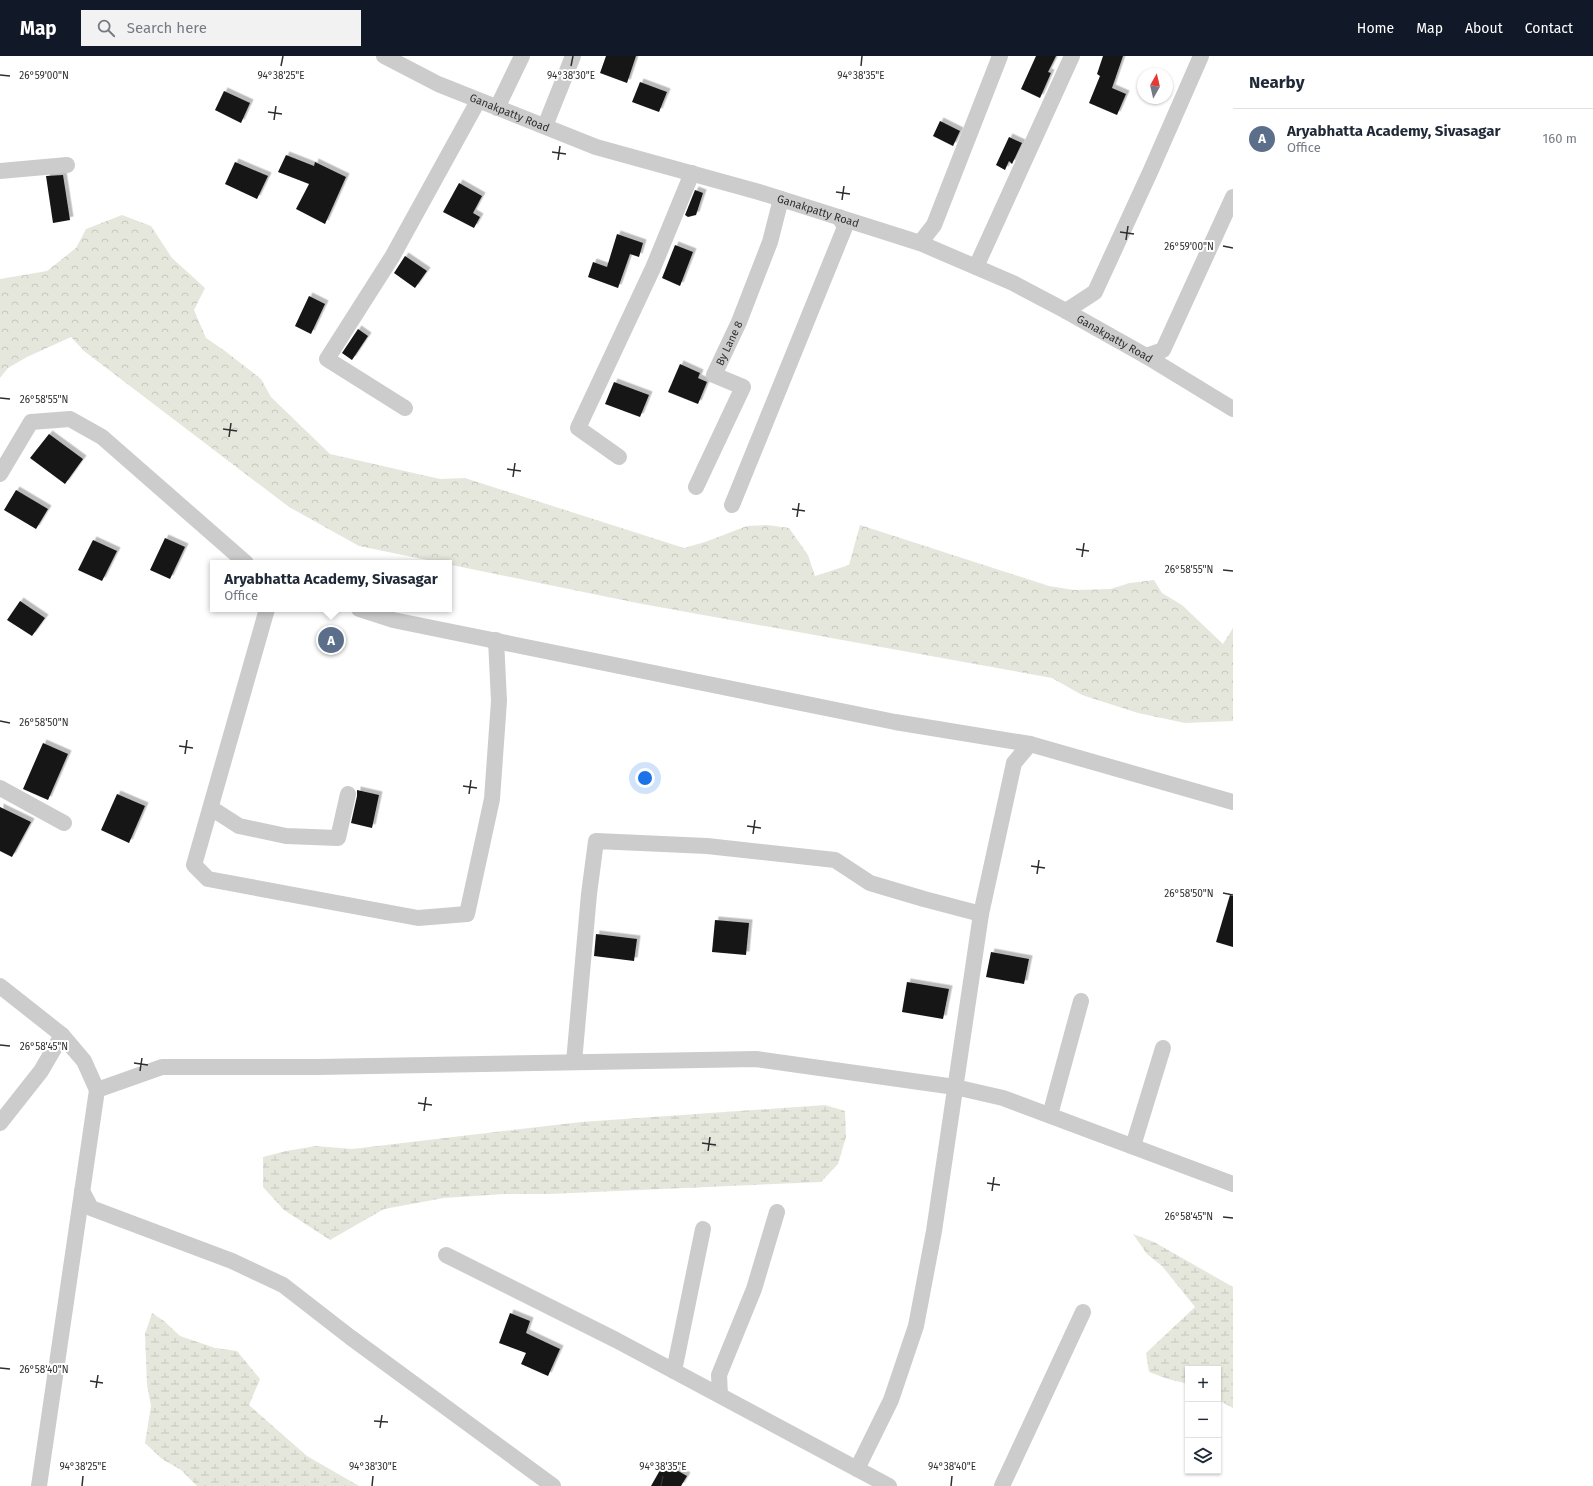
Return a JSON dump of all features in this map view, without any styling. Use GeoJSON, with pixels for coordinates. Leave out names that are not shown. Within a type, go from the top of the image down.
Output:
{"type":"FeatureCollection","features":[{"type":"Feature","properties":{"kind":"street","name":"Ganakpatty Road"},"geometry":{"type":"LineString","coordinates":[[384,56],[438,84],[596,147],[781,199],[920,243],[1013,283],[1066,311],[1146,356],[1233,409]]}},
{"type":"Feature","properties":{"kind":"street"},"geometry":{"type":"LineString","coordinates":[[497,108],[522,56]]}},
{"type":"Feature","properties":{"kind":"street"},"geometry":{"type":"LineString","coordinates":[[545,126],[573,56]]}},
{"type":"Feature","properties":{"kind":"street"},"geometry":{"type":"LineString","coordinates":[[920,243],[934,225],[1000,56]]}},
{"type":"Feature","properties":{"kind":"street"},"geometry":{"type":"LineString","coordinates":[[976,267],[1072,56]]}},
{"type":"Feature","properties":{"kind":"street"},"geometry":{"type":"LineString","coordinates":[[1066,311],[1095,292],[1201,56]]}},
{"type":"Feature","properties":{"kind":"street"},"geometry":{"type":"LineString","coordinates":[[405,408],[327,359],[392,258],[478,101]]}},
{"type":"Feature","properties":{"kind":"street"},"geometry":{"type":"LineString","coordinates":[[0,171],[67,165]]}},
{"type":"Feature","properties":{"kind":"street"},"geometry":{"type":"LineString","coordinates":[[619,457],[578,428],[653,268],[692,173]]}},
{"type":"Feature","properties":{"kind":"street"},"geometry":{"type":"LineString","coordinates":[[1146,356],[1163,350],[1233,197]]}},
{"type":"Feature","properties":{"kind":"street","name":"By Lane 8"},"geometry":{"type":"LineString","coordinates":[[696,487],[743,387],[714,375],[739,322],[770,242],[781,199]]}},
{"type":"Feature","properties":{"kind":"street"},"geometry":{"type":"LineString","coordinates":[[732,506],[845,227],[839,218]]}},
{"type":"Feature","properties":{"kind":"street"},"geometry":{"type":"LineString","coordinates":[[0,474],[31,422],[70,419],[102,437],[243,560]]}},
{"type":"Feature","properties":{"kind":"street"},"geometry":{"type":"LineString","coordinates":[[266,612],[194,865],[208,879],[418,918],[467,914],[492,799],[499,701],[496,640]]}},
{"type":"Feature","properties":{"kind":"street"},"geometry":{"type":"LineString","coordinates":[[368,612],[393,620],[895,722],[1030,744],[1233,802]]}},
{"type":"Feature","properties":{"kind":"street"},"geometry":{"type":"LineString","coordinates":[[857,1468],[892,1400],[916,1326],[934,1232],[981,914],[1014,763],[1030,744]]}},
{"type":"Feature","properties":{"kind":"street"},"geometry":{"type":"LineString","coordinates":[[0,788],[64,823]]}},
{"type":"Feature","properties":{"kind":"street"},"geometry":{"type":"LineString","coordinates":[[211,808],[239,826],[286,836],[338,838],[348,794]]}},
{"type":"Feature","properties":{"kind":"street"},"geometry":{"type":"LineString","coordinates":[[574,1062],[589,894],[596,841],[707,846],[834,860],[870,884],[981,914]]}},
{"type":"Feature","properties":{"kind":"street"},"geometry":{"type":"LineString","coordinates":[[0,986],[62,1035],[84,1061],[97,1090],[39,1486]]}},
{"type":"Feature","properties":{"kind":"street"},"geometry":{"type":"LineString","coordinates":[[1050,1116],[1081,1001]]}},
{"type":"Feature","properties":{"kind":"street"},"geometry":{"type":"LineString","coordinates":[[0,1123],[41,1071],[62,1035]]}},
{"type":"Feature","properties":{"kind":"street"},"geometry":{"type":"LineString","coordinates":[[1133,1146],[1164,1048]]}},
{"type":"Feature","properties":{"kind":"street"},"geometry":{"type":"LineString","coordinates":[[97,1090],[162,1067],[317,1067],[756,1059],[956,1087],[1003,1098],[1233,1184]]}},
{"type":"Feature","properties":{"kind":"street"},"geometry":{"type":"LineString","coordinates":[[82,1191],[91,1208],[232,1261],[283,1285],[350,1337],[553,1486]]}},
{"type":"Feature","properties":{"kind":"street"},"geometry":{"type":"LineString","coordinates":[[720,1395],[719,1375],[754,1289],[777,1212]]}},
{"type":"Feature","properties":{"kind":"street"},"geometry":{"type":"LineString","coordinates":[[674,1371],[703,1228]]}},
{"type":"Feature","properties":{"kind":"street"},"geometry":{"type":"LineString","coordinates":[[446,1255],[616,1340],[888,1486]]}},
{"type":"Feature","properties":{"kind":"street"},"geometry":{"type":"LineString","coordinates":[[1002,1486],[1083,1312]]}},
{"type":"Feature","properties":{"kind":"green space"},"geometry":{"type":"Polygon","coordinates":[[[122,215],[151,226],[172,258],[205,288],[194,310],[206,338],[261,379],[271,397],[330,454],[440,479],[465,478],[684,548],[705,542],[747,526],[767,525],[789,528],[808,555],[815,576],[849,565],[860,525],[1049,586],[1074,590],[1110,589],[1130,583],[1154,580],[1162,593],[1182,605],[1223,644],[1233,628],[1233,721],[1185,723],[1138,713],[1082,695],[1052,678],[637,603],[452,565],[452,560],[427,560],[359,546],[289,507],[84,351],[71,337],[27,357],[8,368],[0,378],[0,279],[47,271],[76,248],[86,229],[122,215]]]}},
{"type":"Feature","properties":{"kind":"green space"},"geometry":{"type":"Polygon","coordinates":[[[825,1105],[845,1111],[846,1137],[838,1164],[821,1182],[549,1194],[504,1194],[444,1198],[384,1209],[330,1240],[284,1210],[263,1187],[263,1157],[286,1151],[316,1146],[352,1149],[581,1122],[825,1105]]]}},
{"type":"Feature","properties":{"kind":"green space"},"geometry":{"type":"Polygon","coordinates":[[[1133,1234],[1154,1242],[1233,1287],[1233,1408],[1221,1402],[1221,1366],[1185,1366],[1185,1383],[1149,1372],[1146,1353],[1195,1307],[1162,1266],[1147,1254],[1133,1234]]]}},
{"type":"Feature","properties":{"kind":"green space"},"geometry":{"type":"Polygon","coordinates":[[[152,1313],[164,1321],[180,1336],[215,1348],[237,1351],[260,1379],[249,1405],[307,1456],[359,1486],[197,1486],[181,1470],[162,1459],[145,1443],[151,1406],[147,1385],[145,1334],[152,1313]]]}},
{"type":"Feature","properties":{"kind":"building"},"geometry":{"type":"Polygon","coordinates":[[[606,56],[636,56],[627,83],[600,73],[606,56]]]}},
{"type":"Feature","properties":{"kind":"building"},"geometry":{"type":"Polygon","coordinates":[[[1036,56],[1056,56],[1048,72],[1051,73],[1040,98],[1021,89],[1036,56]]]}},
{"type":"Feature","properties":{"kind":"building"},"geometry":{"type":"Polygon","coordinates":[[[1103,56],[1123,56],[1112,88],[1126,94],[1117,115],[1089,103],[1100,76],[1097,74],[1103,56]]]}},
{"type":"Feature","properties":{"kind":"building"},"geometry":{"type":"Polygon","coordinates":[[[640,82],[667,92],[659,112],[632,102],[640,82]]]}},
{"type":"Feature","properties":{"kind":"building"},"geometry":{"type":"Polygon","coordinates":[[[224,91],[250,103],[241,123],[215,110],[224,91]]]}},
{"type":"Feature","properties":{"kind":"building"},"geometry":{"type":"Polygon","coordinates":[[[940,121],[960,131],[953,146],[933,136],[940,121]]]}},
{"type":"Feature","properties":{"kind":"building"},"geometry":{"type":"Polygon","coordinates":[[[1009,137],[1022,143],[1012,164],[1009,161],[1005,170],[996,165],[1009,137]]]}},
{"type":"Feature","properties":{"kind":"building"},"geometry":{"type":"Polygon","coordinates":[[[286,155],[314,166],[315,162],[346,177],[325,224],[296,209],[309,184],[278,172],[286,155]]]}},
{"type":"Feature","properties":{"kind":"building"},"geometry":{"type":"Polygon","coordinates":[[[235,162],[268,176],[257,199],[225,184],[235,162]]]}},
{"type":"Feature","properties":{"kind":"building"},"geometry":{"type":"Polygon","coordinates":[[[63,175],[70,220],[53,223],[46,176],[63,175]]]}},
{"type":"Feature","properties":{"kind":"building"},"geometry":{"type":"Polygon","coordinates":[[[459,183],[482,196],[473,213],[480,217],[474,228],[443,212],[459,183]]]}},
{"type":"Feature","properties":{"kind":"building"},"geometry":{"type":"Polygon","coordinates":[[[695,190],[703,193],[696,215],[688,217],[685,215],[695,190]]]}},
{"type":"Feature","properties":{"kind":"building"},"geometry":{"type":"Polygon","coordinates":[[[617,234],[643,243],[639,257],[630,254],[618,288],[588,277],[593,262],[607,267],[617,234]]]}},
{"type":"Feature","properties":{"kind":"building"},"geometry":{"type":"Polygon","coordinates":[[[675,245],[693,252],[680,286],[662,278],[675,245]]]}},
{"type":"Feature","properties":{"kind":"building"},"geometry":{"type":"Polygon","coordinates":[[[405,256],[427,271],[415,288],[394,273],[405,256]]]}},
{"type":"Feature","properties":{"kind":"building"},"geometry":{"type":"Polygon","coordinates":[[[309,296],[325,304],[311,334],[295,326],[309,296]]]}},
{"type":"Feature","properties":{"kind":"building"},"geometry":{"type":"Polygon","coordinates":[[[358,329],[368,336],[352,360],[342,353],[358,329]]]}},
{"type":"Feature","properties":{"kind":"building"},"geometry":{"type":"Polygon","coordinates":[[[680,364],[700,373],[698,378],[707,382],[698,404],[668,392],[680,364]]]}},
{"type":"Feature","properties":{"kind":"building"},"geometry":{"type":"Polygon","coordinates":[[[614,382],[649,395],[640,417],[605,404],[614,382]]]}},
{"type":"Feature","properties":{"kind":"building"},"geometry":{"type":"Polygon","coordinates":[[[49,434],[83,459],[65,484],[30,458],[49,434]]]}},
{"type":"Feature","properties":{"kind":"building"},"geometry":{"type":"Polygon","coordinates":[[[16,490],[48,509],[36,529],[4,510],[16,490]]]}},
{"type":"Feature","properties":{"kind":"building"},"geometry":{"type":"Polygon","coordinates":[[[165,538],[185,547],[170,579],[150,570],[165,538]]]}},
{"type":"Feature","properties":{"kind":"building"},"geometry":{"type":"Polygon","coordinates":[[[93,540],[117,551],[102,581],[78,570],[93,540]]]}},
{"type":"Feature","properties":{"kind":"building"},"geometry":{"type":"Polygon","coordinates":[[[20,601],[45,618],[32,636],[7,620],[20,601]]]}},
{"type":"Feature","properties":{"kind":"building"},"geometry":{"type":"Polygon","coordinates":[[[43,743],[68,754],[48,800],[23,789],[43,743]]]}},
{"type":"Feature","properties":{"kind":"building"},"geometry":{"type":"Polygon","coordinates":[[[357,790],[379,795],[372,828],[351,823],[357,790]]]}},
{"type":"Feature","properties":{"kind":"building"},"geometry":{"type":"Polygon","coordinates":[[[117,794],[145,806],[129,843],[101,830],[117,794]]]}},
{"type":"Feature","properties":{"kind":"building"},"geometry":{"type":"Polygon","coordinates":[[[0,807],[31,822],[12,857],[0,851],[0,807]]]}},
{"type":"Feature","properties":{"kind":"building"},"geometry":{"type":"Polygon","coordinates":[[[1230,895],[1233,896],[1233,947],[1216,942],[1230,895]]]}},
{"type":"Feature","properties":{"kind":"building"},"geometry":{"type":"Polygon","coordinates":[[[715,920],[749,923],[746,955],[712,952],[715,920]]]}},
{"type":"Feature","properties":{"kind":"building"},"geometry":{"type":"Polygon","coordinates":[[[596,934],[637,939],[634,961],[594,956],[596,934]]]}},
{"type":"Feature","properties":{"kind":"building"},"geometry":{"type":"Polygon","coordinates":[[[991,952],[1029,959],[1024,984],[986,977],[991,952]]]}},
{"type":"Feature","properties":{"kind":"building"},"geometry":{"type":"Polygon","coordinates":[[[907,982],[949,989],[943,1019],[902,1012],[907,982]]]}},
{"type":"Feature","properties":{"kind":"building"},"geometry":{"type":"Polygon","coordinates":[[[510,1313],[530,1321],[526,1333],[560,1349],[548,1376],[521,1364],[526,1353],[499,1343],[510,1313]]]}},
{"type":"Feature","properties":{"kind":"building"},"geometry":{"type":"Polygon","coordinates":[[[664,1463],[687,1476],[681,1486],[651,1486],[664,1463]]]}},
{"type":"Feature","properties":{"kind":"place","name":"Aryabhatta Academy, Sivasagar"},"geometry":{"type":"Point","coordinates":[331,640]}}]}
